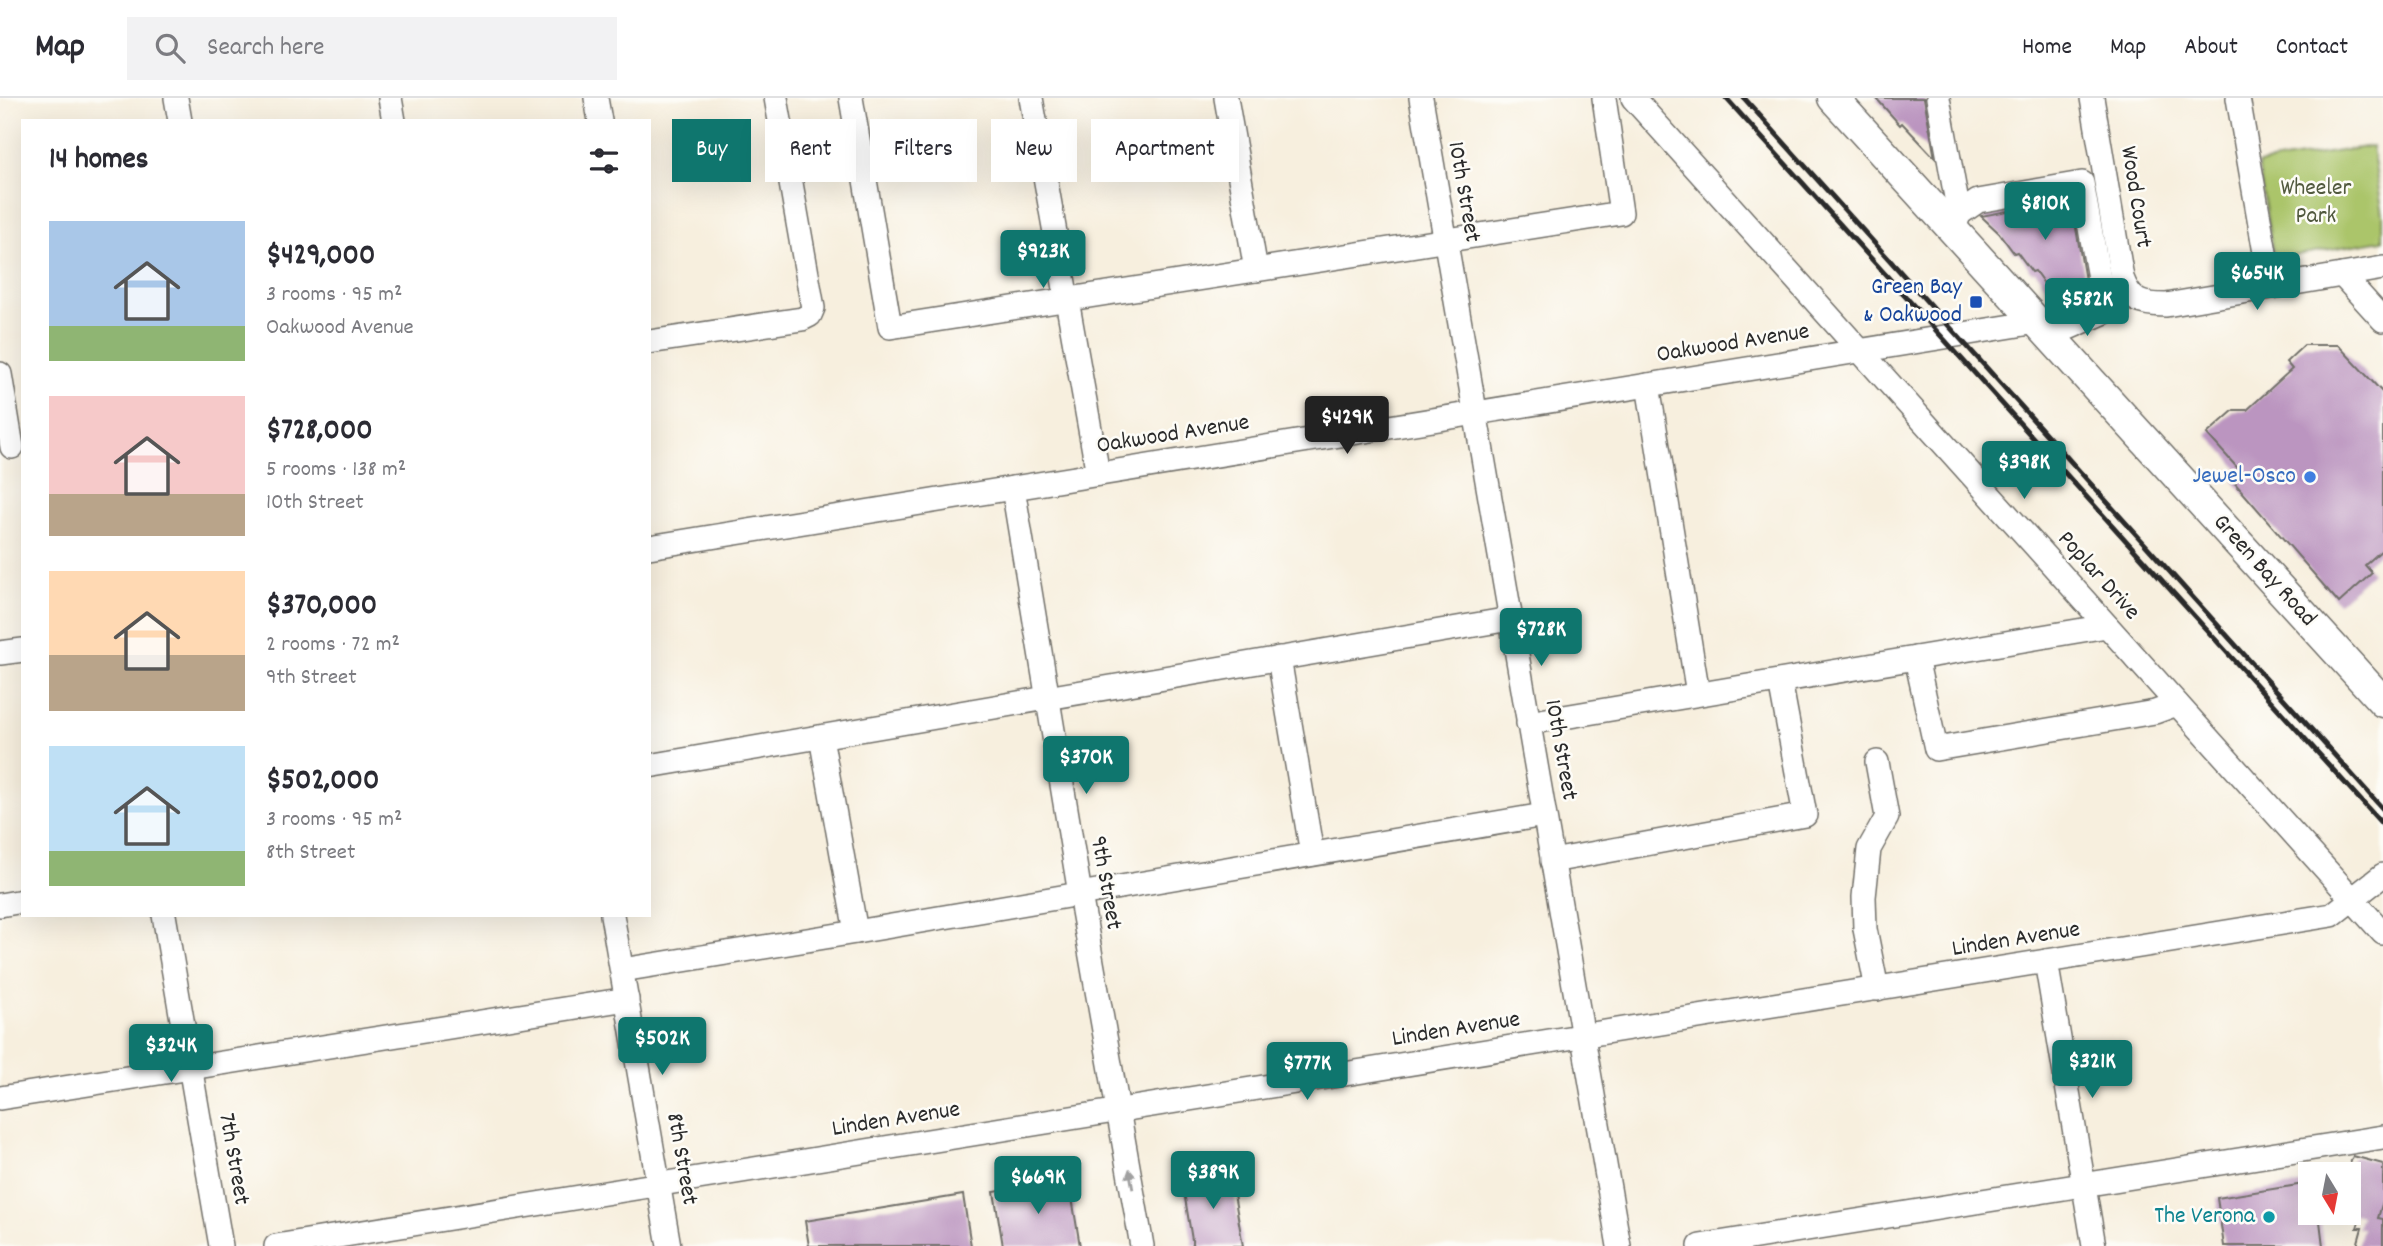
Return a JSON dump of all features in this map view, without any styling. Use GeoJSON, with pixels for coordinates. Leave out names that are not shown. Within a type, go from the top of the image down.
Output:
{"type":"FeatureCollection","features":[{"type":"Feature","properties":{"kind":"main road","name":"Green Bay Road"},"geometry":{"type":"LineString","coordinates":[[1833,98],[1956,222],[2043,329],[2383,702]]}},
{"type":"Feature","properties":{"kind":"street"},"geometry":{"type":"LineString","coordinates":[[176,98],[180,119]]}},
{"type":"Feature","properties":{"kind":"street"},"geometry":{"type":"LineString","coordinates":[[390,98],[394,119]]}},
{"type":"Feature","properties":{"kind":"street"},"geometry":{"type":"LineString","coordinates":[[596,98],[600,119]]}},
{"type":"Feature","properties":{"kind":"street"},"geometry":{"type":"LineString","coordinates":[[651,342],[802,319],[810,315],[813,308],[776,98]]}},
{"type":"Feature","properties":{"kind":"street"},"geometry":{"type":"LineString","coordinates":[[851,98],[890,327],[1621,213],[1604,98]]}},
{"type":"Feature","properties":{"kind":"street"},"geometry":{"type":"LineString","coordinates":[[1031,98],[1098,474]]}},
{"type":"Feature","properties":{"kind":"street"},"geometry":{"type":"LineString","coordinates":[[1226,98],[1256,270]]}},
{"type":"Feature","properties":{"kind":"street","name":"10th Street"},"geometry":{"type":"LineString","coordinates":[[1421,98],[1619,1246]]}},
{"type":"Feature","properties":{"kind":"street","name":"Poplar Drive"},"geometry":{"type":"LineString","coordinates":[[1633,98],[2383,933]]}},
{"type":"Feature","properties":{"kind":"street"},"geometry":{"type":"LineString","coordinates":[[1938,98],[1956,222]]}},
{"type":"Feature","properties":{"kind":"street","name":"Wood Court"},"geometry":{"type":"LineString","coordinates":[[2092,98],[2122,278],[2127,292],[2136,300],[2149,305],[2166,305],[2271,287]]}},
{"type":"Feature","properties":{"kind":"street"},"geometry":{"type":"LineString","coordinates":[[2238,98],[2271,287],[2383,268]]}},
{"type":"Feature","properties":{"kind":"street","name":"Oakwood Avenue"},"geometry":{"type":"LineString","coordinates":[[651,547],[1648,384],[1860,351],[2043,329],[2105,312],[2082,183],[1978,201],[1956,222]]}},
{"type":"Feature","properties":{"kind":"street"},"geometry":{"type":"LineString","coordinates":[[2342,275],[2383,320]]}},
{"type":"Feature","properties":{"kind":"street"},"geometry":{"type":"LineString","coordinates":[[0,374],[12,447]]}},
{"type":"Feature","properties":{"kind":"street"},"geometry":{"type":"LineString","coordinates":[[1648,384],[1698,694]]}},
{"type":"Feature","properties":{"kind":"street","name":"9th Street"},"geometry":{"type":"LineString","coordinates":[[1013,488],[1142,1246]]}},
{"type":"Feature","properties":{"kind":"street"},"geometry":{"type":"LineString","coordinates":[[651,766],[1510,619]]}},
{"type":"Feature","properties":{"kind":"street"},"geometry":{"type":"LineString","coordinates":[[1528,723],[2108,626]]}},
{"type":"Feature","properties":{"kind":"street"},"geometry":{"type":"LineString","coordinates":[[0,653],[21,650]]}},
{"type":"Feature","properties":{"kind":"street"},"geometry":{"type":"LineString","coordinates":[[1916,658],[1936,749],[2155,712],[2178,704]]}},
{"type":"Feature","properties":{"kind":"street"},"geometry":{"type":"LineString","coordinates":[[1279,659],[1312,854]]}},
{"type":"Feature","properties":{"kind":"street"},"geometry":{"type":"LineString","coordinates":[[1552,861],[1805,815],[1780,681]]}},
{"type":"Feature","properties":{"kind":"street"},"geometry":{"type":"LineString","coordinates":[[821,737],[856,932]]}},
{"type":"Feature","properties":{"kind":"street"},"geometry":{"type":"LineString","coordinates":[[1877,762],[1887,817],[1869,849],[1864,897],[1865,929],[1877,989]]}},
{"type":"Feature","properties":{"kind":"street"},"geometry":{"type":"LineString","coordinates":[[622,970],[1544,815]]}},
{"type":"Feature","properties":{"kind":"street","name":"Linden Avenue"},"geometry":{"type":"LineString","coordinates":[[276,1246],[2332,915],[2383,875]]}},
{"type":"Feature","properties":{"kind":"street"},"geometry":{"type":"LineString","coordinates":[[0,905],[21,901]]}},
{"type":"Feature","properties":{"kind":"street","name":"7th Street"},"geometry":{"type":"LineString","coordinates":[[164,917],[221,1246]]}},
{"type":"Feature","properties":{"kind":"street","name":"8th Street"},"geometry":{"type":"LineString","coordinates":[[612,917],[669,1246]]}},
{"type":"Feature","properties":{"kind":"street"},"geometry":{"type":"LineString","coordinates":[[2046,961],[2094,1246]]}},
{"type":"Feature","properties":{"kind":"street"},"geometry":{"type":"LineString","coordinates":[[0,1098],[627,999]]}},
{"type":"Feature","properties":{"kind":"street"},"geometry":{"type":"LineString","coordinates":[[1700,1246],[2383,1137]]}},
{"type":"Feature","properties":{"kind":"green space","name":"Wheeler Park"},"geometry":{"type":"Polygon","coordinates":[[[2372,146],[2383,215],[2383,240],[2274,259],[2258,164],[2372,146]]]}},
{"type":"Feature","properties":{"kind":"building"},"geometry":{"type":"Polygon","coordinates":[[[1876,98],[1924,98],[1935,158],[1902,123],[1900,125],[1876,98]]]}},
{"type":"Feature","properties":{"kind":"building"},"geometry":{"type":"Polygon","coordinates":[[[2071,199],[2086,286],[2050,292],[2035,271],[2032,272],[2017,252],[2014,253],[1999,233],[1981,216],[2071,199]]]}},
{"type":"Feature","properties":{"kind":"building","name":"Jewel-Osco"},"geometry":{"type":"Polygon","coordinates":[[[2304,345],[2338,345],[2383,393],[2383,549],[2365,565],[2372,573],[2339,603],[2233,481],[2242,473],[2207,434],[2234,410],[2247,410],[2292,369],[2286,362],[2304,345]]]}},
{"type":"Feature","properties":{"kind":"building"},"geometry":{"type":"Polygon","coordinates":[[[2353,1156],[2383,1164],[2383,1201],[2378,1218],[2383,1219],[2383,1246],[2357,1246],[2362,1228],[2357,1228],[2361,1225],[2361,1162],[2351,1162],[2353,1156]]]}},
{"type":"Feature","properties":{"kind":"building"},"geometry":{"type":"Polygon","coordinates":[[[1230,1171],[1243,1246],[1193,1246],[1182,1180],[1230,1171]]]}},
{"type":"Feature","properties":{"kind":"building"},"geometry":{"type":"Polygon","coordinates":[[[1069,1180],[1080,1246],[1003,1246],[994,1192],[1069,1180]]]}},
{"type":"Feature","properties":{"kind":"building","name":"The Verona"},"geometry":{"type":"Polygon","coordinates":[[[2298,1185],[2298,1225],[2320,1225],[2323,1246],[2224,1246],[2217,1198],[2298,1185]]]}},
{"type":"Feature","properties":{"kind":"building"},"geometry":{"type":"Polygon","coordinates":[[[963,1195],[971,1246],[809,1246],[805,1221],[963,1195]]]}},
{"type":"Feature","properties":{"kind":"railway"},"geometry":{"type":"LineString","coordinates":[[1726,98],[2383,825]]}},
{"type":"Feature","properties":{"kind":"railway"},"geometry":{"type":"LineString","coordinates":[[1744,98],[2383,809]]}},
{"type":"Feature","properties":{"kind":"place","name":"Green Bay & Oakwood"},"geometry":{"type":"Point","coordinates":[1976,302]}},
{"type":"Feature","properties":{"kind":"place","name":"Jewel-Osco"},"geometry":{"type":"Point","coordinates":[2310,477]}},
{"type":"Feature","properties":{"kind":"place","name":"The Verona"},"geometry":{"type":"Point","coordinates":[2269,1217]}}]}
